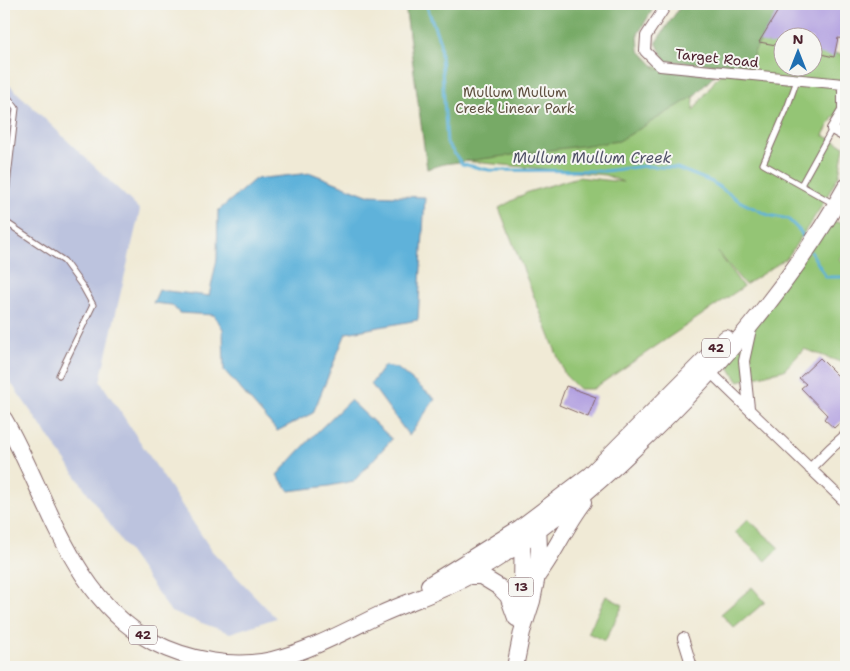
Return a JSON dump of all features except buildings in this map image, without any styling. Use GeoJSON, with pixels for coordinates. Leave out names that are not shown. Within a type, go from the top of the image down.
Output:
{"type":"FeatureCollection","features":[{"type":"Feature","properties":{"kind":"main road","name":"42"},"geometry":{"type":"LineString","coordinates":[[538,523],[706,368],[739,341],[796,266],[826,221],[841,205],[846,187]]}},
{"type":"Feature","properties":{"kind":"main road","name":"42"},"geometry":{"type":"LineString","coordinates":[[388,611],[416,601],[469,576],[521,535],[601,481],[668,417],[742,322],[771,299]]}},
{"type":"Feature","properties":{"kind":"main road","name":"42"},"geometry":{"type":"LineString","coordinates":[[4,419],[20,447],[68,551],[81,573],[99,596],[138,633],[178,654],[226,662],[271,660],[319,644],[388,611],[521,535]]}},
{"type":"Feature","properties":{"kind":"main road"},"geometry":{"type":"LineString","coordinates":[[537,576],[548,562],[573,515],[601,481]]}},
{"type":"Feature","properties":{"kind":"main road","name":"13"},"geometry":{"type":"LineString","coordinates":[[515,667],[537,576],[538,523]]}},
{"type":"Feature","properties":{"kind":"main road","name":"13"},"geometry":{"type":"LineString","coordinates":[[521,535],[520,600],[522,632]]}},
{"type":"Feature","properties":{"kind":"main road"},"geometry":{"type":"LineString","coordinates":[[469,576],[481,576],[499,587],[508,596],[522,632]]}},
{"type":"Feature","properties":{"kind":"street","name":"Target Road"},"geometry":{"type":"LineString","coordinates":[[667,4],[646,36],[644,52],[660,66],[843,84],[843,111],[832,129]]}},
{"type":"Feature","properties":{"kind":"street"},"geometry":{"type":"LineString","coordinates":[[832,129],[846,136]]}},
{"type":"Feature","properties":{"kind":"street"},"geometry":{"type":"LineString","coordinates":[[749,408],[744,361],[752,323]]}},
{"type":"Feature","properties":{"kind":"street"},"geometry":{"type":"LineString","coordinates":[[706,368],[846,503]]}},
{"type":"Feature","properties":{"kind":"street"},"geometry":{"type":"LineString","coordinates":[[810,469],[846,435]]}},
{"type":"Feature","properties":{"kind":"street"},"geometry":{"type":"LineString","coordinates":[[683,638],[692,667]]}},
{"type":"Feature","properties":{"kind":"lane"},"geometry":{"type":"LineString","coordinates":[[797,79],[763,164],[841,205]]}},
{"type":"Feature","properties":{"kind":"lane"},"geometry":{"type":"LineString","coordinates":[[4,92],[16,108],[4,211]]}},
{"type":"Feature","properties":{"kind":"lane"},"geometry":{"type":"LineString","coordinates":[[801,185],[832,129]]}},
{"type":"Feature","properties":{"kind":"lane"},"geometry":{"type":"LineString","coordinates":[[4,221],[64,261],[83,287],[93,305],[60,375]]}},
{"type":"Feature","properties":{"kind":"shaded area"},"geometry":{"type":"Polygon","coordinates":[[[4,80],[140,210],[100,381],[212,551],[276,618],[230,633],[171,612],[4,373],[4,80]]]}},
{"type":"Feature","properties":{"kind":"green space","name":"Mullum Mullum Creek Linear Park"},"geometry":{"type":"Polygon","coordinates":[[[400,4],[656,4],[638,34],[639,50],[657,69],[715,75],[693,97],[619,141],[444,164],[427,169],[405,5],[400,4]]]}},
{"type":"Feature","properties":{"kind":"green space"},"geometry":{"type":"Polygon","coordinates":[[[682,4],[782,4],[754,52],[751,67],[665,61],[656,42],[682,4]]]}},
{"type":"Feature","properties":{"kind":"green space","name":"Mullum Mullum Creek Linear Park"},"geometry":{"type":"Polygon","coordinates":[[[749,40],[772,43],[772,78],[822,78],[822,51],[846,55],[846,123],[834,116],[823,135],[844,146],[839,175],[821,207],[787,258],[745,285],[718,252],[743,287],[593,389],[579,389],[565,375],[499,208],[528,192],[578,177],[623,182],[605,175],[464,161],[554,47],[696,73],[693,111],[716,79],[749,40]]]}},
{"type":"Feature","properties":{"kind":"green space"},"geometry":{"type":"Polygon","coordinates":[[[826,221],[846,223],[846,249],[840,260],[846,262],[846,364],[804,349],[784,370],[738,381],[726,362],[826,221]]]}},
{"type":"Feature","properties":{"kind":"green space"},"geometry":{"type":"Polygon","coordinates":[[[748,519],[779,548],[766,561],[735,532],[748,519]]]}},
{"type":"Feature","properties":{"kind":"green space"},"geometry":{"type":"Polygon","coordinates":[[[752,587],[765,602],[734,628],[721,614],[752,587]]]}},
{"type":"Feature","properties":{"kind":"green space"},"geometry":{"type":"Polygon","coordinates":[[[606,596],[623,605],[605,641],[588,633],[606,596]]]}},
{"type":"Feature","properties":{"kind":"water"},"geometry":{"type":"Polygon","coordinates":[[[311,173],[367,195],[425,197],[418,320],[346,333],[313,413],[277,431],[224,370],[223,329],[214,315],[179,313],[172,305],[153,303],[159,290],[209,296],[217,259],[218,211],[255,179],[311,173]]]}},
{"type":"Feature","properties":{"kind":"water"},"geometry":{"type":"Polygon","coordinates":[[[384,366],[397,368],[435,399],[409,436],[371,384],[384,366]]]}},
{"type":"Feature","properties":{"kind":"water"},"geometry":{"type":"Polygon","coordinates":[[[350,400],[392,439],[354,481],[289,491],[277,475],[350,400]]]}},
{"type":"Feature","properties":{"kind":"waterway","name":"Mullum Mullum Creek"},"geometry":{"type":"LineString","coordinates":[[426,4],[440,42],[447,143],[462,164],[489,170],[605,171],[645,166],[677,168],[712,182],[741,202],[768,215],[788,219],[800,231],[806,242]]}},
{"type":"Feature","properties":{"kind":"waterway","name":"Mullum Mullum Creek"},"geometry":{"type":"LineString","coordinates":[[811,252],[826,277],[846,277]]}}]}
